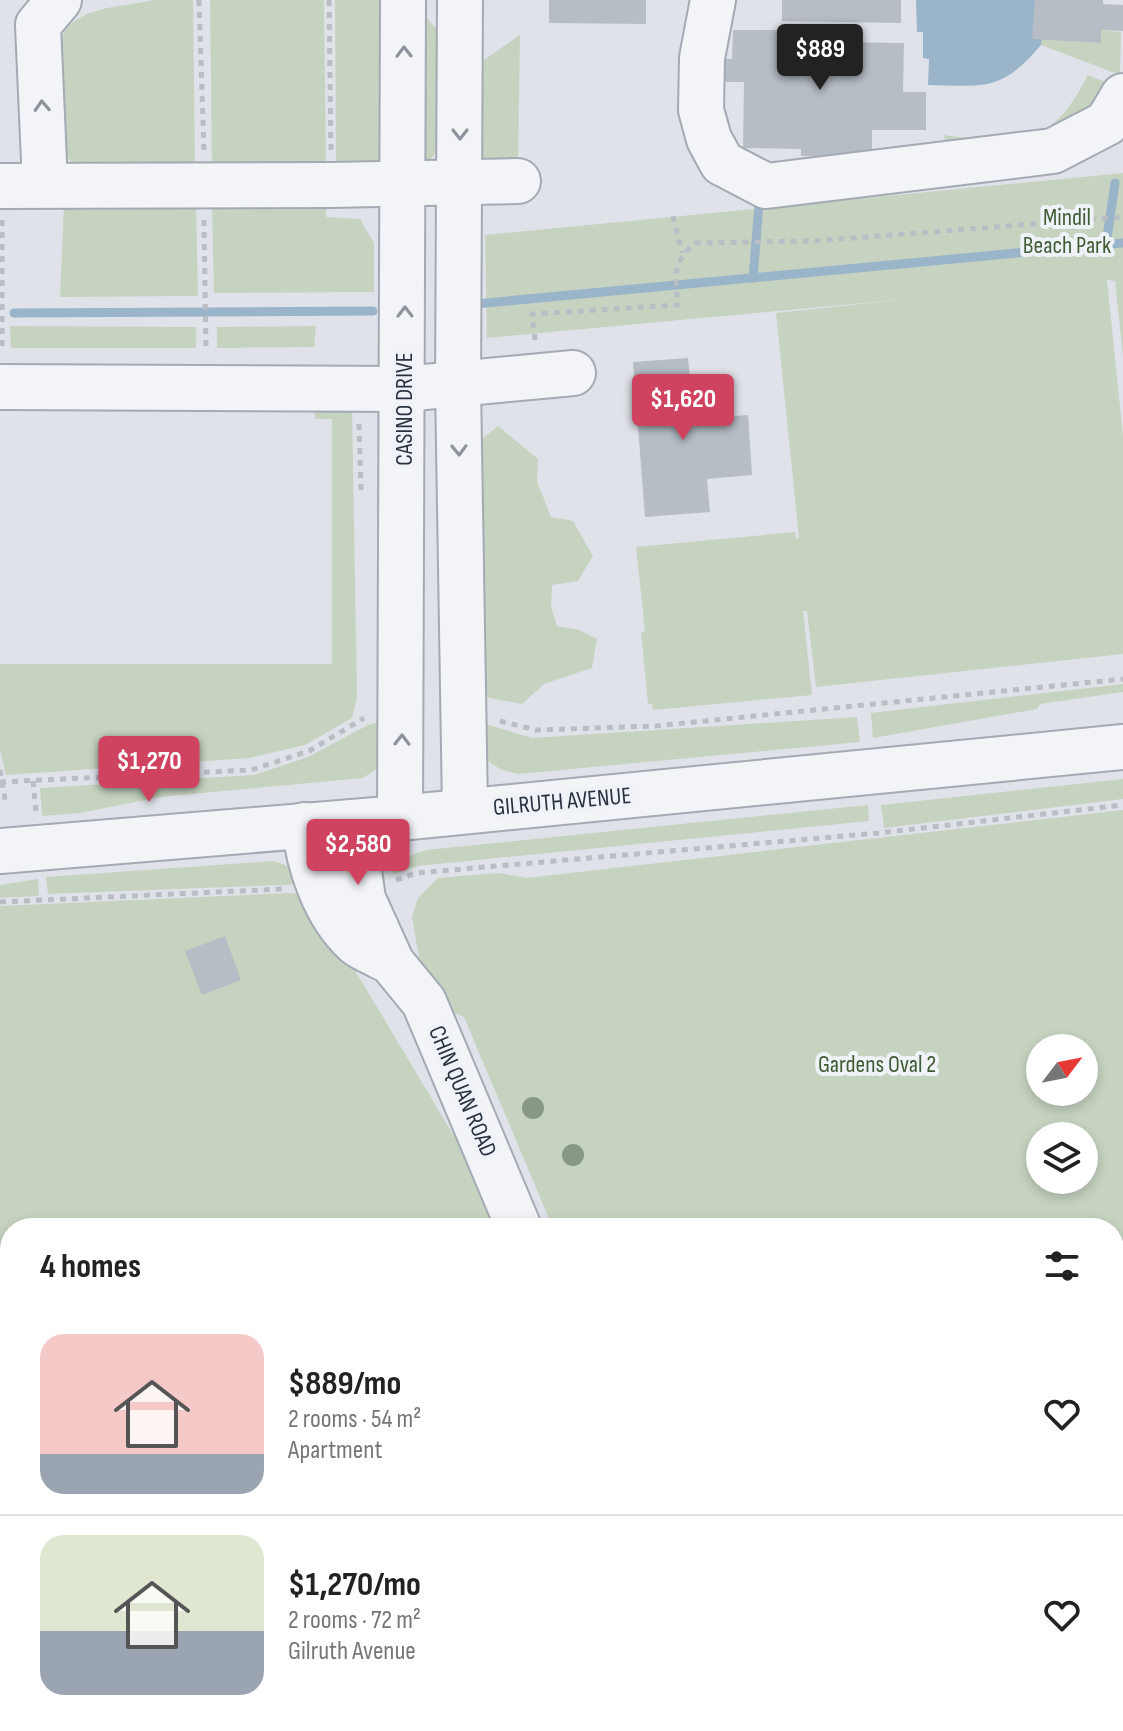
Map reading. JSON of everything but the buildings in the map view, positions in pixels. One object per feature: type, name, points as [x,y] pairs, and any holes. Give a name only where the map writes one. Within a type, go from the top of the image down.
[{"type":"street","points":[[45,184],[38,25],[59,0]]},
{"type":"street","name":"CASINO DRIVE","points":[[400,818],[405,182],[403,0]]},
{"type":"street","points":[[460,0],[458,385],[465,810]]},
{"type":"street","points":[[713,0],[702,58],[701,110],[709,139],[722,163],[766,186],[1053,151],[1107,123],[1123,96]]},
{"type":"street","points":[[0,186],[518,181]]},
{"type":"street","points":[[0,387],[404,389],[556,375]]},
{"type":"street","points":[[1050,755],[1123,724]]},
{"type":"street","name":"GILRUTH AVENUE","points":[[0,851],[400,818],[1123,747]]},
{"type":"street","name":"CHIN QUAN ROAD","points":[[352,822],[340,886],[356,942],[392,963],[424,1002],[515,1218]]},
{"type":"street","name":"CHIN QUAN ROAD","points":[[304,825],[309,866],[340,886]]},
{"type":"path","points":[[199,0],[204,152]]},
{"type":"path","points":[[329,0],[331,185]]},
{"type":"path","points":[[204,207],[206,352]]},
{"type":"path","points":[[673,216],[682,253]]},
{"type":"path","points":[[556,375],[532,314],[678,305],[674,268],[682,253],[696,243],[814,241],[1123,217]]},
{"type":"path","points":[[462,710],[536,730],[655,726],[1123,679]]},
{"type":"path","points":[[2,782],[251,770],[309,751],[369,716],[402,711]]},
{"type":"path","points":[[0,770],[6,805]]},
{"type":"path","points":[[0,902],[340,886],[391,881],[416,873],[879,833],[1123,805]]},
{"type":"green space","points":[[154,0],[193,0],[195,168],[80,170],[60,150],[61,39],[67,28],[88,14]]},
{"type":"green space","points":[[210,0],[324,0],[326,170],[212,168]]},
{"type":"green space","points":[[335,0],[387,0],[388,161],[336,171]]},
{"type":"green space","points":[[426,17],[438,31],[446,136],[427,165],[422,161],[421,19]]},
{"type":"green space","points":[[1101,30],[1121,32],[1120,75],[1041,45],[1042,39],[1100,43]]},
{"type":"green space","points":[[520,35],[518,170],[487,166],[476,148],[475,66]]},
{"type":"green space","points":[[1088,75],[1117,87],[1094,124],[947,156],[944,135],[1013,138],[1050,126],[1067,110]]},
{"type":"green space","name":"Mindil Beach Park","points":[[1123,173],[1123,356],[1115,281],[1107,280],[1123,436],[1123,654],[816,687],[807,611],[803,611],[812,695],[653,710],[652,704],[648,704],[641,632],[645,631],[636,547],[795,532],[796,539],[799,538],[776,313],[906,299],[487,338],[485,235]]},
{"type":"green space","points":[[64,205],[196,206],[198,296],[60,297]]},
{"type":"green space","points":[[212,206],[326,206],[326,217],[360,219],[374,243],[374,292],[214,293]]},
{"type":"green space","points":[[10,326],[196,327],[196,348],[11,348]]},
{"type":"green space","points":[[316,326],[314,347],[217,348],[217,327]]},
{"type":"green space","points":[[315,406],[352,407],[357,698],[352,718],[305,745],[250,758],[6,775],[0,750],[0,664],[332,664],[332,419],[315,419]]},
{"type":"green space","points":[[498,426],[538,459],[537,481],[551,517],[573,521],[593,556],[578,581],[552,585],[551,607],[557,626],[579,630],[597,639],[592,668],[544,684],[522,704],[480,696],[478,461],[482,439]]},
{"type":"green space","points":[[1123,684],[1123,692],[1040,704],[1037,709],[873,738],[871,713]]},
{"type":"green space","points":[[857,717],[860,742],[518,774],[490,763],[480,742],[476,721],[532,738]]},
{"type":"green space","points":[[392,719],[384,764],[363,778],[160,797],[80,813],[42,816],[40,788],[254,775],[308,757],[368,725]]},
{"type":"green space","points":[[1123,779],[1123,799],[884,828],[881,805]]},
{"type":"green space","points":[[868,805],[869,821],[418,866],[392,874],[405,858],[426,850]]},
{"type":"green space","name":"Gardens Oval 2","points":[[1123,810],[1123,1218],[549,1218],[464,1017],[448,1010],[421,969],[412,917],[418,898],[438,878],[499,873],[526,878]]},
{"type":"green space","points":[[274,861],[293,868],[304,884],[48,894],[46,877]]},
{"type":"green space","points":[[38,879],[39,896],[0,898],[0,885]]},
{"type":"green space","points":[[288,893],[310,895],[503,1218],[0,1218],[0,906]]},
{"type":"water","points":[[916,0],[1035,0],[1033,38],[1042,39],[1041,45],[1003,79],[979,85],[928,85],[929,59],[923,58],[923,32],[917,32]]},
{"type":"waterway","points":[[1106,245],[1115,183]]},
{"type":"waterway","points":[[753,278],[759,204]]},
{"type":"waterway","points":[[475,304],[1123,243]]},
{"type":"waterway","points":[[14,313],[373,311]]}]
